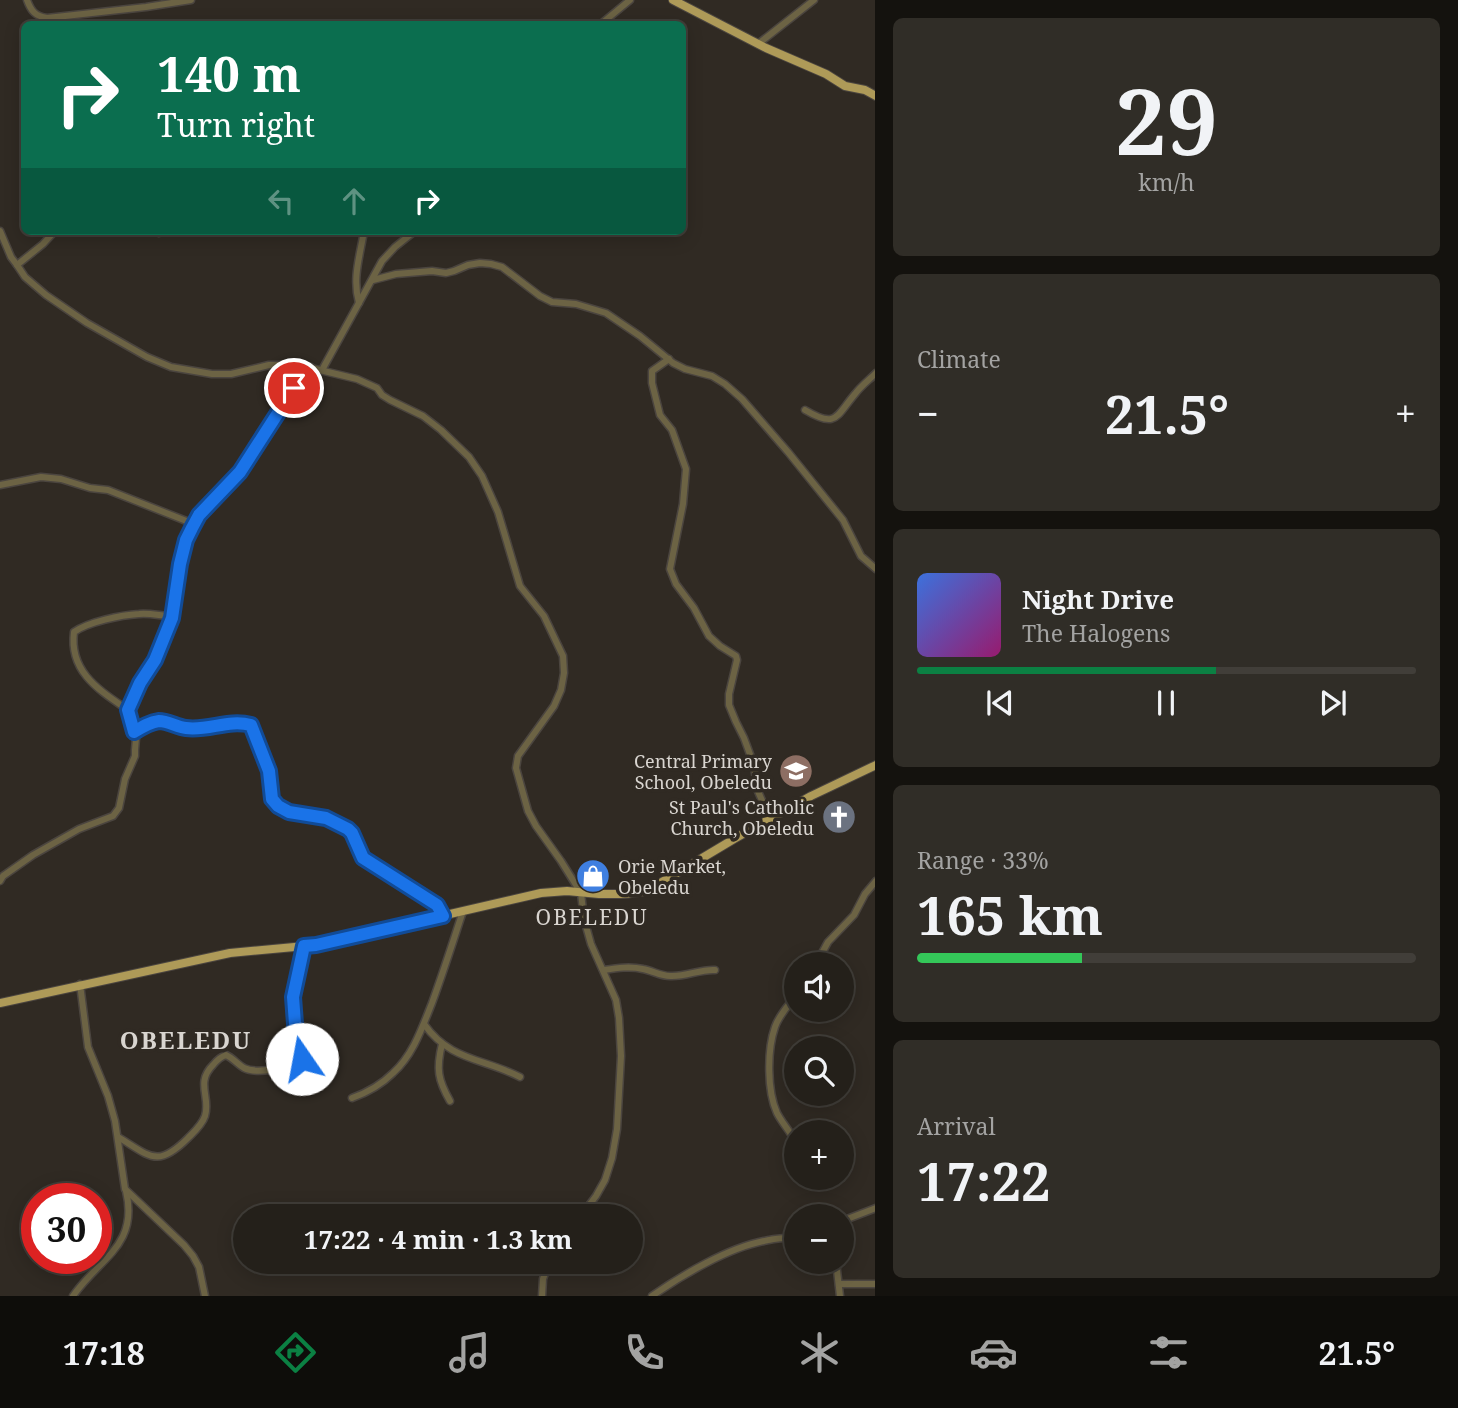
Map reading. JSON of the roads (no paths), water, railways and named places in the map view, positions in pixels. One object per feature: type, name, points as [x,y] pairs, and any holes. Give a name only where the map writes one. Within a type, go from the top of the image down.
[{"type":"main road","points":[[673,0],[758,44],[826,74],[845,86],[865,90],[875,96]]},
{"type":"main road","points":[[0,1003],[230,953],[316,945],[541,893],[567,891],[624,894],[647,891],[811,796],[875,765]]},
{"type":"street","points":[[27,0],[32,11],[39,17],[47,18],[116,6],[191,0]]},
{"type":"street","points":[[605,21],[630,0]]},
{"type":"street","points":[[758,44],[814,0]]},
{"type":"street","points":[[0,231],[11,257],[25,277],[64,308],[147,357],[171,368],[212,374],[269,365],[299,365],[371,385],[390,400],[423,416],[454,442],[482,477],[498,512],[520,586],[544,616],[563,656],[561,690],[554,706],[518,756],[516,768],[531,819],[581,893],[591,944],[616,1000],[619,1017],[621,1056],[617,1129],[605,1180],[590,1204]]},
{"type":"street","points":[[17,265],[51,235]]},
{"type":"street","points":[[359,303],[355,278],[363,235]]},
{"type":"street","points":[[322,370],[382,261],[410,235]]},
{"type":"street","points":[[373,280],[396,274],[446,272],[468,265],[491,264],[502,267],[552,302],[576,304],[606,313],[640,335],[669,359],[685,369],[712,376],[742,399],[789,452],[843,520],[861,556],[875,569]]},
{"type":"street","points":[[669,359],[652,371],[652,383],[660,415],[671,430],[686,469],[683,504],[670,569],[676,584],[694,608],[709,636],[736,656],[729,705],[754,765],[757,789],[770,819]]},
{"type":"street","points":[[128,710],[140,683],[155,660],[172,618],[180,564],[186,540],[194,524],[199,515],[240,472],[287,398],[311,367]]},
{"type":"street","points":[[805,410],[821,419],[835,418],[875,373]]},
{"type":"street","points":[[0,485],[41,477],[61,479],[90,488],[108,490],[194,524]]},
{"type":"street","points":[[0,881],[12,869],[42,849],[79,829],[113,816],[119,808],[125,779],[135,756],[136,738],[128,710],[81,670],[75,656],[74,632],[128,615],[167,616]]},
{"type":"street","points":[[134,732],[151,723],[162,721],[185,728],[210,728],[227,723],[251,725],[269,771],[274,803],[289,812],[326,818],[348,829],[363,858],[437,905],[443,916]]},
{"type":"street","points":[[823,952],[828,942],[854,915],[875,881]]},
{"type":"street","points":[[352,1098],[363,1094],[392,1074],[417,1040],[463,911]]},
{"type":"street","points":[[118,1137],[143,1152],[158,1157],[165,1156],[174,1151],[201,1124],[206,1108],[203,1080],[208,1069],[223,1056],[231,1057],[253,1071],[277,1069],[301,1062],[293,997],[304,946]]},
{"type":"street","points":[[604,970],[641,968],[673,977],[715,970]]},
{"type":"street","points":[[73,1296],[90,1275],[110,1257],[125,1234],[128,1222],[128,1199],[115,1121],[88,1047],[80,984]]},
{"type":"street","points":[[784,1013],[776,1025],[769,1063],[772,1095],[777,1113],[784,1124]]},
{"type":"street","points":[[424,1024],[433,1037],[457,1054],[493,1064],[520,1076]]},
{"type":"street","points":[[442,1044],[438,1062],[439,1076],[450,1101]]},
{"type":"street","points":[[125,1189],[193,1256],[199,1267],[205,1296]]},
{"type":"street","points":[[854,1217],[875,1208]]},
{"type":"street","points":[[652,1296],[680,1277],[748,1245],[784,1238]]},
{"type":"street","points":[[542,1296],[545,1274]]},
{"type":"street","points":[[838,1274],[840,1296]]},
{"type":"street","points":[[839,1284],[875,1284]]},
{"type":"place","name":"Central Primary School, Obeledu","points":[[796,771]]},
{"type":"place","name":"St Paul's Catholic Church, Obeledu","points":[[839,817]]},
{"type":"place","name":"Orie Market, Obeledu","points":[[593,876]]},
{"type":"district","name":"OBELEDU","points":[[592,917]]},
{"type":"district","name":"OBELEDU","points":[[186,1039]]}]
